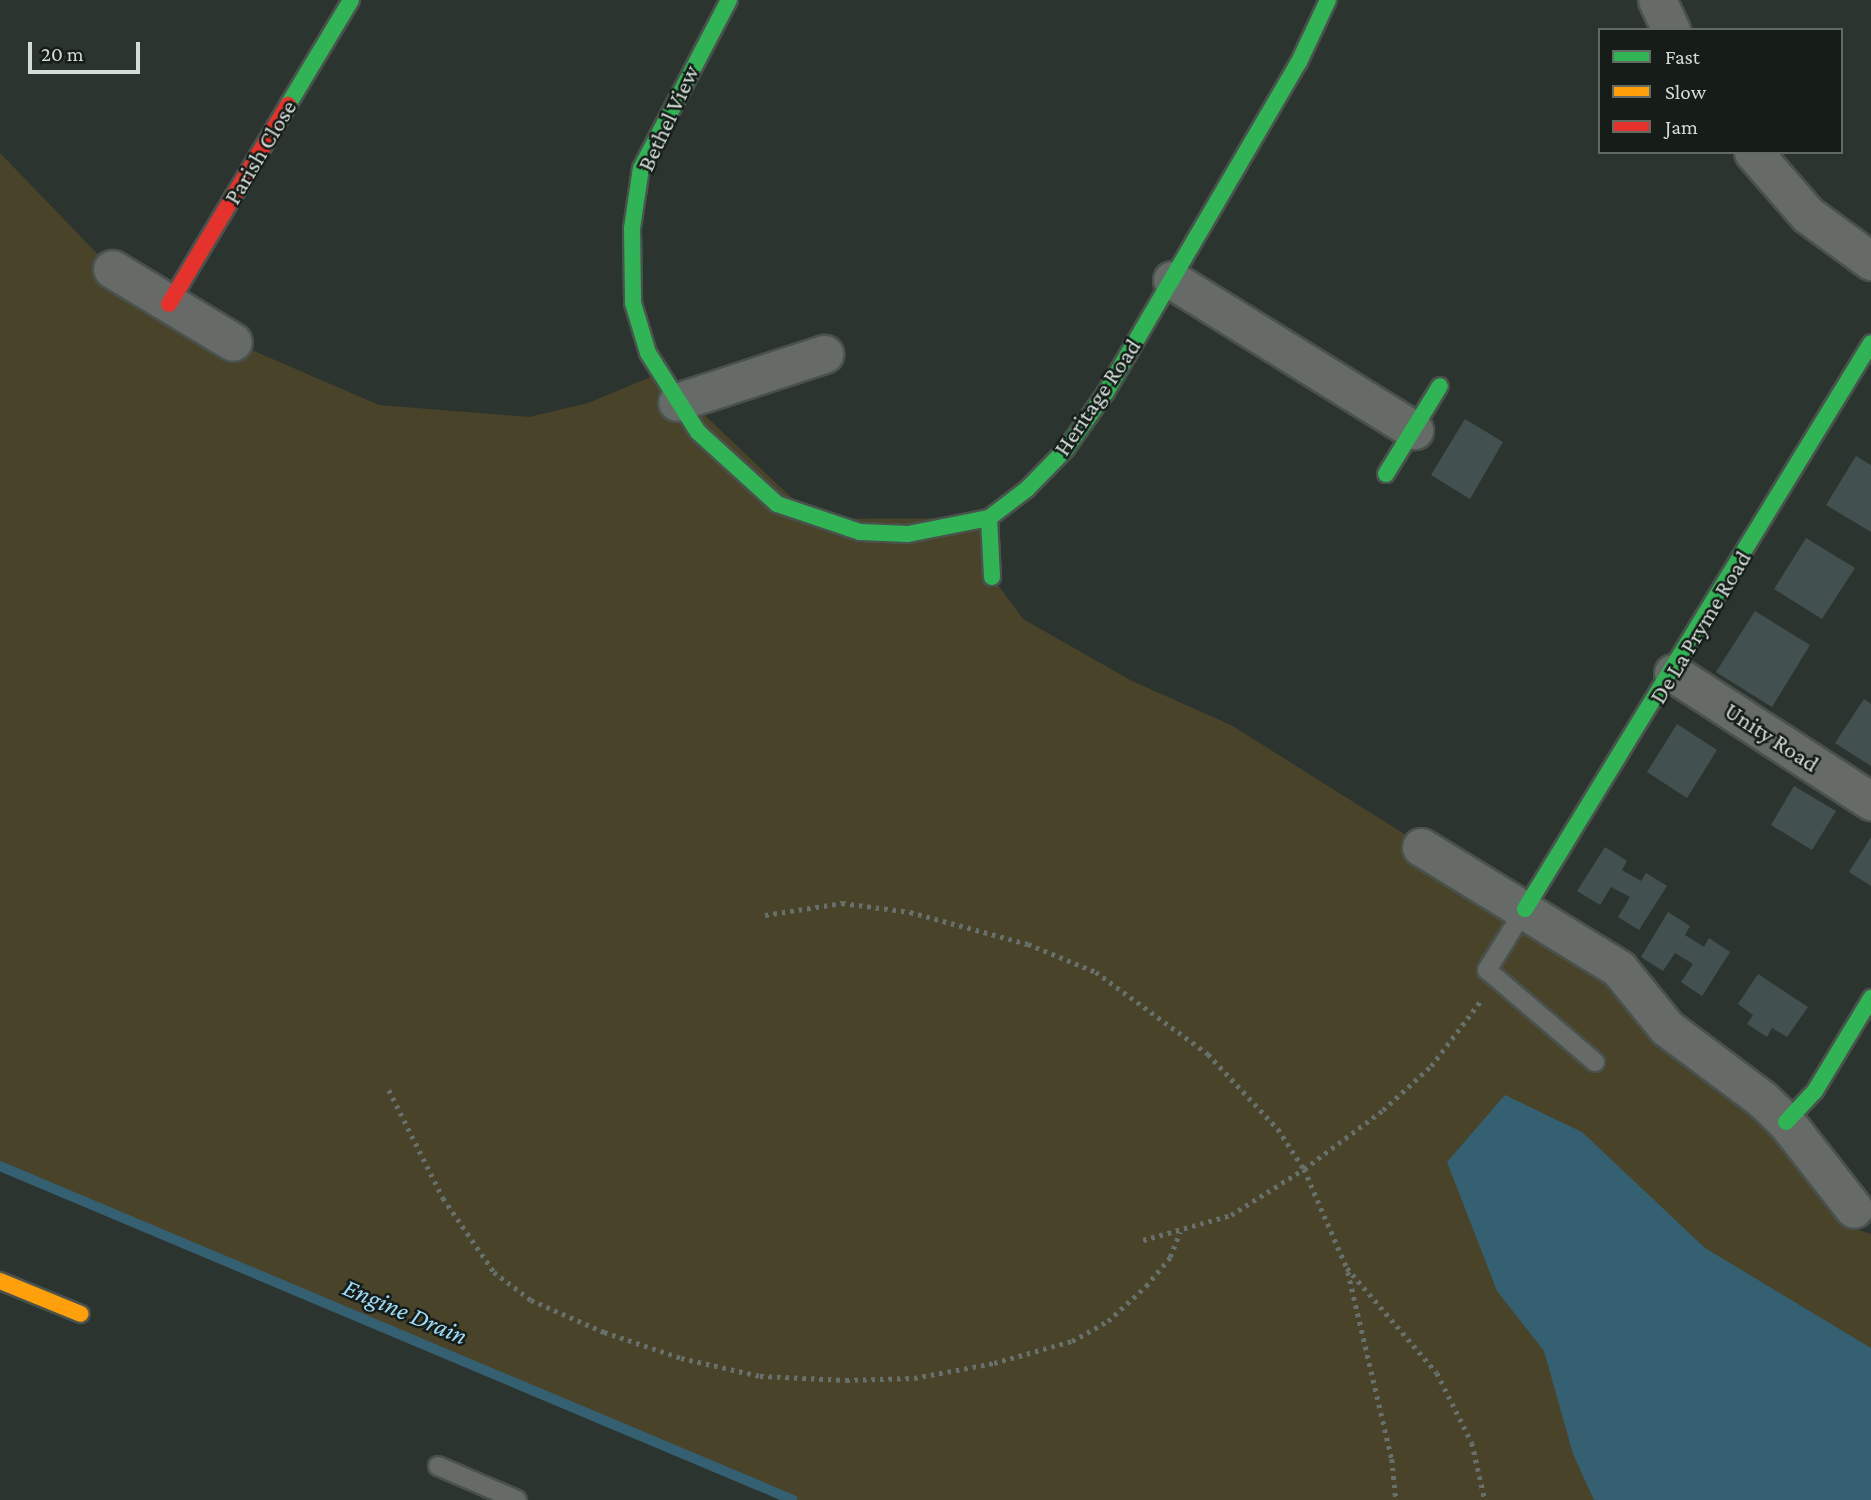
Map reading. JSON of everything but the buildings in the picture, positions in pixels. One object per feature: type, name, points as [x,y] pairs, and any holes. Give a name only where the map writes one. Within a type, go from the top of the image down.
[{"type":"street","name":"Parish Close","points":[[169,304],[351,0]]},
{"type":"street","name":"Bethel View","points":[[729,0],[641,168],[635,200],[633,303],[648,353],[698,432],[747,481],[777,504],[814,519],[860,532],[908,534],[989,518]]},
{"type":"street","name":"Heritage Road","points":[[989,518],[1066,449],[1172,280],[1299,62],[1328,0]]},
{"type":"street","points":[[1657,0],[1670,28]]},
{"type":"street","points":[[1755,154],[1808,215],[1871,261]]},
{"type":"street","points":[[112,269],[233,342]]},
{"type":"street","points":[[1172,280],[1414,430]]},
{"type":"street","name":"De La Pryme Road","points":[[1525,909],[1672,673],[1871,343]]},
{"type":"street","points":[[677,402],[824,354]]},
{"type":"street","points":[[1386,474],[1440,386]]},
{"type":"street","points":[[989,518],[992,577]]},
{"type":"street","name":"Unity Road","points":[[1672,673],[1871,801]]},
{"type":"street","points":[[1421,847],[1619,969],[1667,1028],[1786,1122],[1854,1209]]},
{"type":"street","points":[[1786,1122],[1815,1091],[1871,998]]},
{"type":"street","points":[[0,1281],[81,1314]]},
{"type":"lane","points":[[1525,909],[1487,970],[1595,1062]]},
{"type":"lane","points":[[438,1466],[517,1500]]},
{"type":"path","points":[[765,915],[842,903],[910,912],[1028,944],[1096,972],[1208,1054],[1253,1098],[1304,1169],[1347,1268],[1392,1460],[1396,1500]]},
{"type":"path","points":[[1143,1240],[1180,1232],[1231,1215],[1304,1169],[1383,1110],[1431,1066],[1496,978]]},
{"type":"path","points":[[388,1090],[443,1198],[494,1272],[531,1300],[604,1332],[681,1358],[760,1376],[846,1380],[914,1378],[994,1363],[1072,1341],[1108,1321],[1146,1286],[1170,1257],[1180,1232]]},
{"type":"path","points":[[1347,1268],[1437,1373],[1450,1394],[1472,1443],[1485,1500]]},
{"type":"shaded area","points":[[0,153],[112,269],[233,342],[379,405],[529,417],[588,403],[660,373],[814,519],[989,518],[992,577],[1023,619],[1132,681],[1231,725],[1619,969],[1854,1209],[1840,1224],[1871,1234],[1871,1500],[793,1500],[0,1166]]},
{"type":"water","points":[[1505,1095],[1582,1132],[1705,1248],[1871,1348],[1871,1500],[1594,1500],[1573,1454],[1544,1351],[1497,1291],[1447,1162]]},
{"type":"waterway","name":"Engine Drain","points":[[0,1166],[793,1500]]},
{"type":"traffic: fast","points":[[288,105],[351,0]]},
{"type":"traffic: fast","points":[[729,0],[641,168],[632,228],[633,303],[648,353],[698,432],[777,504],[860,532],[908,534],[989,518]]},
{"type":"traffic: fast","points":[[992,577],[989,518],[1027,489],[1066,449],[1106,392],[1299,62],[1328,0]]},
{"type":"traffic: fast","points":[[1525,909],[1871,343]]},
{"type":"traffic: fast","points":[[1386,474],[1440,386]]},
{"type":"traffic: fast","points":[[1786,1122],[1815,1091],[1871,998]]},
{"type":"traffic: slow","points":[[0,1281],[81,1314]]},
{"type":"traffic: jam","points":[[169,304],[288,105]]}]
